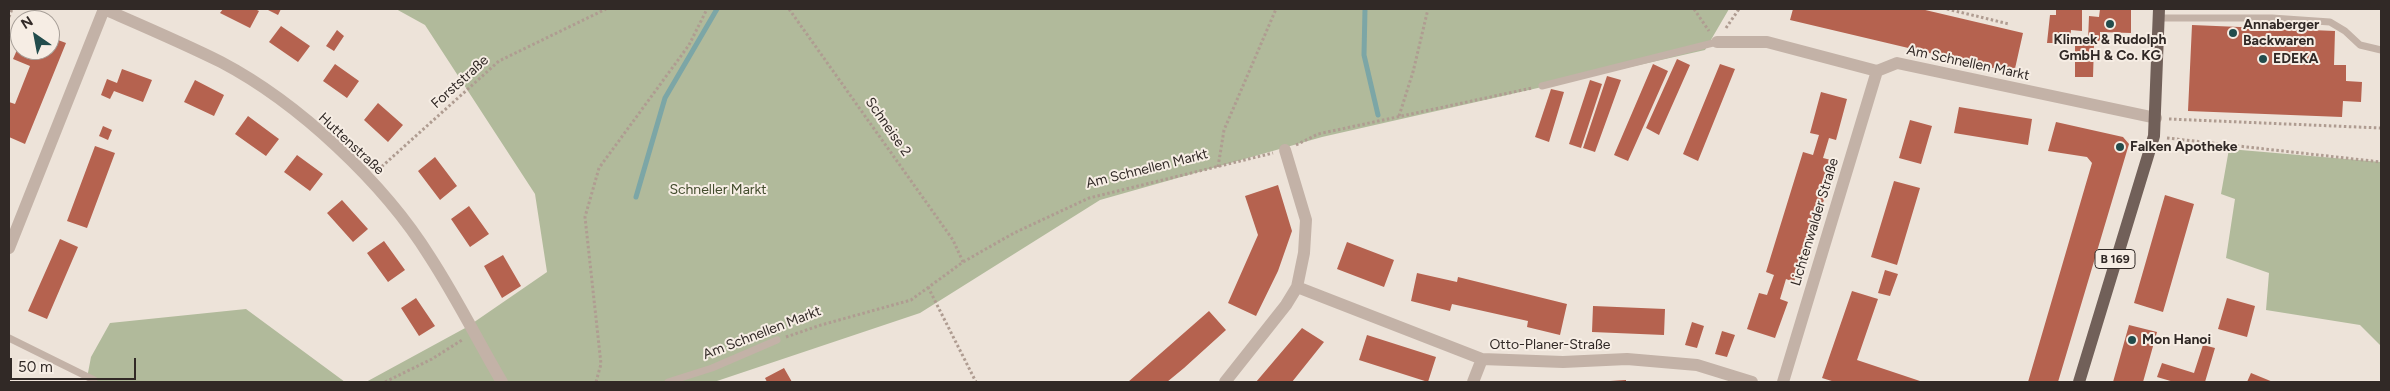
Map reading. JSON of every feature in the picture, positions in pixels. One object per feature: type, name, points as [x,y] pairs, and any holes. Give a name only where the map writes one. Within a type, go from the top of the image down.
[{"type":"main road","points":[[2156,118],[2159,14]]},
{"type":"main road","name":"B 169","points":[[2078,382],[2154,136],[2156,118]]},
{"type":"street","name":"Huttenstraße","points":[[104,9],[222,63],[280,100],[325,137],[369,178],[430,256],[502,382]]},
{"type":"street","points":[[9,248],[104,9]]},
{"type":"street","name":"Am Schnellen Markt","points":[[1717,42],[1767,42],[1877,70],[1897,63],[2156,118]]},
{"type":"street","name":"Lichtenwalder Straße","points":[[1783,382],[1877,70]]},
{"type":"street","points":[[1225,382],[1286,305],[1297,288],[1304,253],[1306,220],[1285,150]]},
{"type":"street","name":"Otto-Planer-Straße","points":[[1297,288],[1482,359],[1563,362],[1627,359],[1697,365],[1752,382]]},
{"type":"street","points":[[1473,382],[1482,359]]},
{"type":"lane","points":[[2159,14],[2330,22],[2345,31],[2360,45],[2381,50]]},
{"type":"lane","points":[[1542,86],[1717,42]]},
{"type":"lane","points":[[9,338],[94,380]]},
{"type":"lane","name":"Am Schnellen Markt","points":[[668,382],[712,368],[777,340]]},
{"type":"path","points":[[9,17],[12,9]]},
{"type":"path","name":"Forststraße","points":[[369,178],[499,61],[606,9]]},
{"type":"path","points":[[596,382],[601,364],[585,217],[599,168],[690,45],[707,9]]},
{"type":"path","name":"Schneise 2","points":[[789,9],[953,240],[963,262]]},
{"type":"path","points":[[1218,167],[1224,130],[1276,9]]},
{"type":"path","points":[[1399,116],[1413,72],[1428,9]]},
{"type":"path","points":[[1694,9],[1717,42],[1739,9]]},
{"type":"path","points":[[1947,9],[2009,24]]},
{"type":"path","name":"Am Schnellen Markt","points":[[777,340],[821,325],[911,300],[963,262],[1014,233],[1089,198],[1285,150],[1318,134],[1542,86]]},
{"type":"path","points":[[2156,118],[2381,128]]},
{"type":"path","points":[[2154,136],[2381,162]]},
{"type":"path","points":[[928,287],[976,382]]},
{"type":"path","points":[[385,382],[432,359],[473,333]]},
{"type":"green space","name":"Schneller Markt","points":[[396,9],[1729,9],[1705,50],[1322,137],[1100,200],[920,313],[714,382],[366,382],[467,327],[547,272],[535,194],[425,25]]},
{"type":"green space","points":[[2229,149],[2381,162],[2381,346],[2360,325],[2266,310],[2269,273],[2226,258],[2235,199],[2221,194]]},
{"type":"green space","points":[[246,309],[345,382],[93,382],[87,378],[91,357],[110,323]]},
{"type":"building","points":[[223,9],[255,9],[259,11],[250,28],[220,13]]},
{"type":"building","points":[[266,9],[281,9],[278,15]]},
{"type":"building","points":[[1793,9],[1921,9],[2023,33],[2014,73],[1790,20]]},
{"type":"building","points":[[2056,9],[2082,9],[2082,31],[2071,30],[2070,43],[2047,43],[2050,15],[2056,15]]},
{"type":"building","name":"Klimek & Rudolph GmbH & Co. KG","points":[[2100,9],[2131,9],[2131,33],[2100,32],[2100,41],[2088,41],[2089,16],[2099,17]]},
{"type":"building","points":[[2192,25],[2335,31],[2334,65],[2346,65],[2346,81],[2362,82],[2361,102],[2343,101],[2342,117],[2188,111]]},
{"type":"building","points":[[281,26],[310,46],[298,62],[269,42]]},
{"type":"building","points":[[337,30],[344,36],[334,51],[326,46]]},
{"type":"building","points":[[60,41],[66,43],[60,58]]},
{"type":"building","points":[[2075,44],[2094,45],[2093,77],[2075,77]]},
{"type":"building","points":[[1677,59],[1690,65],[1659,135],[1646,128]]},
{"type":"building","points":[[15,60],[59,60],[25,144],[9,137],[9,102],[15,104],[30,66]]},
{"type":"building","points":[[335,64],[359,81],[347,98],[323,81]]},
{"type":"building","points":[[1653,64],[1668,71],[1628,161],[1614,155]]},
{"type":"building","points":[[1720,64],[1735,69],[1698,161],[1683,154]]},
{"type":"building","points":[[122,69],[152,80],[143,102],[114,91],[110,99],[101,95],[107,79],[117,83]]},
{"type":"building","points":[[1607,76],[1621,80],[1595,152],[1583,148]]},
{"type":"building","points":[[195,80],[224,95],[214,116],[184,102]]},
{"type":"building","points":[[1590,80],[1602,84],[1581,148],[1569,144]]},
{"type":"building","points":[[1551,89],[1564,92],[1549,142],[1535,137]]},
{"type":"building","points":[[1821,92],[1847,99],[1836,140],[1829,138],[1823,158],[1835,161],[1823,203],[1794,282],[1786,279],[1780,299],[1788,302],[1775,338],[1747,329],[1759,293],[1767,295],[1774,275],[1766,272],[1803,152],[1813,155],[1819,135],[1810,133]]},
{"type":"building","points":[[378,103],[403,125],[388,142],[364,120]]},
{"type":"building","points":[[1959,107],[2032,119],[2028,145],[1954,133]]},
{"type":"building","points":[[248,116],[279,139],[266,156],[235,134]]},
{"type":"building","points":[[1910,120],[1932,126],[1921,164],[1899,158]]},
{"type":"building","points":[[2056,122],[2123,137],[2129,144],[2058,382],[2028,382],[2092,163],[2087,157],[2048,151]]},
{"type":"building","points":[[103,126],[112,130],[108,140],[99,136]]},
{"type":"building","points":[[95,146],[115,153],[87,228],[67,221]]},
{"type":"building","points":[[297,155],[323,174],[310,191],[284,172]]},
{"type":"building","points":[[435,157],[457,186],[440,200],[418,171]]},
{"type":"building","points":[[1894,181],[1920,188],[1897,265],[1871,257]]},
{"type":"building","points":[[1278,185],[1292,231],[1278,271],[1256,316],[1228,303],[1258,235],[1245,196]]},
{"type":"building","points":[[2165,195],[2194,204],[2163,312],[2134,303]]},
{"type":"building","points":[[342,200],[368,229],[353,242],[327,213]]},
{"type":"building","points":[[469,206],[489,234],[470,247],[451,219]]},
{"type":"building","points":[[60,239],[78,247],[47,319],[28,311]]},
{"type":"building","points":[[384,241],[405,270],[388,282],[367,253]]},
{"type":"building","points":[[1347,242],[1394,260],[1384,287],[1337,269]]},
{"type":"building","points":[[503,255],[521,286],[502,298],[484,266]]},
{"type":"building","points":[[1885,270],[1898,274],[1890,296],[1878,293]]},
{"type":"building","points":[[1417,273],[1457,282],[1458,277],[1567,304],[1560,335],[1527,327],[1528,321],[1452,304],[1450,311],[1411,301]]},
{"type":"building","points":[[1852,291],[1878,299],[1857,360],[1923,382],[1835,382],[1822,378]]},
{"type":"building","points":[[416,298],[435,326],[419,336],[401,308]]},
{"type":"building","points":[[2227,298],[2255,306],[2247,337],[2218,329]]},
{"type":"building","points":[[1593,306],[1665,309],[1664,335],[1592,332]]},
{"type":"building","points":[[1209,311],[1226,330],[1184,368],[1167,382],[1128,382]]},
{"type":"building","points":[[1692,322],[1704,326],[1697,348],[1685,345]]},
{"type":"building","points":[[2129,325],[2157,332],[2143,382],[2113,382]]},
{"type":"building","points":[[1302,328],[1324,342],[1292,382],[1256,382]]},
{"type":"building","points":[[1722,331],[1735,335],[1727,357],[1715,354]]},
{"type":"building","points":[[1367,335],[1436,357],[1428,382],[1359,360]]},
{"type":"building","points":[[2203,345],[2215,348],[2205,382],[2174,382],[2157,377],[2162,363],[2194,373]]},
{"type":"building","points":[[784,368],[792,382],[767,382],[765,378]]},
{"type":"building","points":[[2251,373],[2273,382],[2247,382]]},
{"type":"building","points":[[1626,380],[1626,382],[1610,382],[1610,381]]},
{"type":"waterway","points":[[636,197],[665,98],[717,9]]},
{"type":"waterway","points":[[1365,9],[1364,55],[1378,115]]},
{"type":"place","name":"Klimek & Rudolph GmbH & Co. KG","points":[[2110,24]]},
{"type":"place","name":"Annaberger Backwaren","points":[[2233,33]]},
{"type":"place","name":"EDEKA","points":[[2263,59]]},
{"type":"place","name":"Falken Apotheke","points":[[2120,147]]},
{"type":"place","name":"Mon Hanoi","points":[[2132,340]]}]
